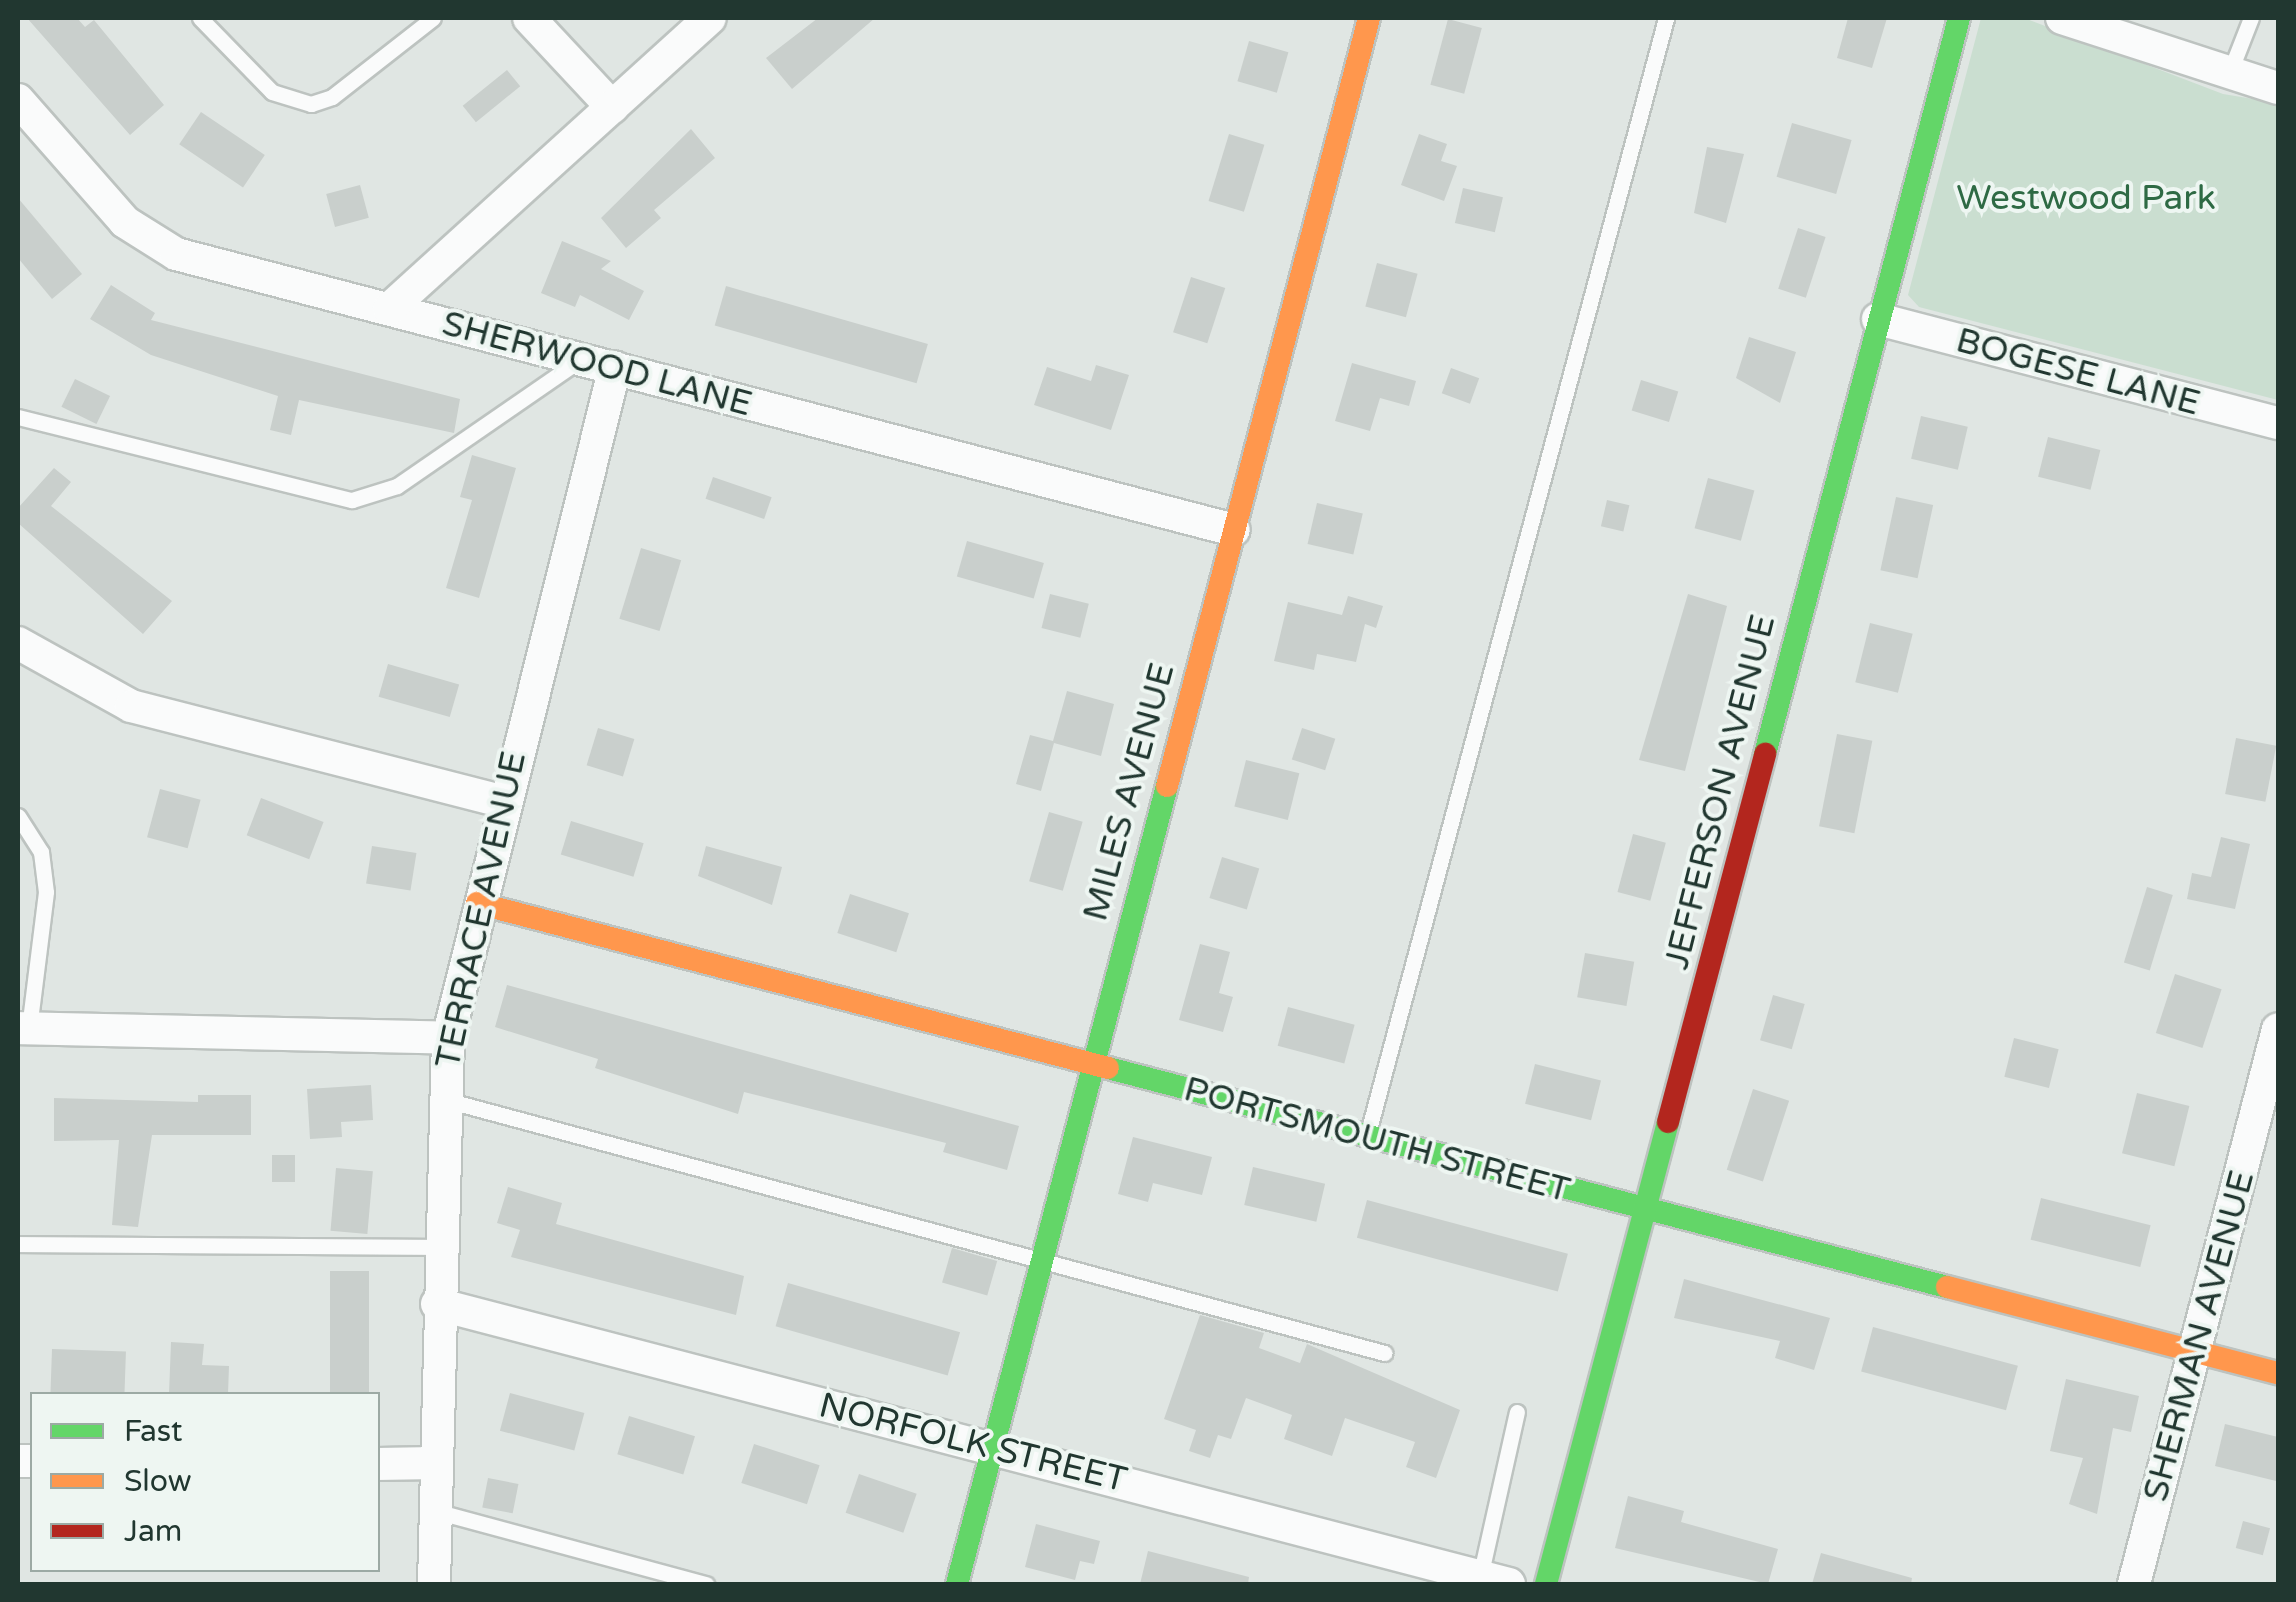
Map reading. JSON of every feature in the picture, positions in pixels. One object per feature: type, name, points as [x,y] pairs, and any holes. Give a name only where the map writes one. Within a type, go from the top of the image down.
[{"type":"street","points":[[530,18],[612,106]]},
{"type":"street","points":[[389,310],[710,18]]},
{"type":"street","name":"MILES AVENUE","points":[[956,1584],[1369,18]]},
{"type":"street","name":"JEFFERSON AVENUE","points":[[1546,1584],[1959,18]]},
{"type":"street","points":[[2062,18],[2228,76],[2278,88]]},
{"type":"street","name":"SHERWOOD LANE","points":[[18,100],[148,241],[389,310],[1234,530]]},
{"type":"street","name":"BOGESE LANE","points":[[1878,320],[2278,423]]},
{"type":"street","name":"TERRACE AVENUE","points":[[434,1584],[436,1304],[442,1099],[448,1038],[500,801],[615,368]]},
{"type":"street","points":[[18,643],[131,706],[500,801]]},
{"type":"street","name":"PORTSMOUTH STREET","points":[[477,904],[1647,1212],[2278,1373]]},
{"type":"street","points":[[23,1028],[448,1038]]},
{"type":"street","name":"SHERMAN AVENUE","points":[[2134,1584],[2278,1030]]},
{"type":"street","name":"NORFOLK STREET","points":[[436,1304],[1494,1581]]},
{"type":"street","points":[[380,1464],[436,1464]]},
{"type":"lane","points":[[200,18],[272,92],[311,104],[332,98],[433,18]]},
{"type":"lane","points":[[1368,1136],[1666,18]]},
{"type":"lane","points":[[2228,76],[2251,18]]},
{"type":"lane","points":[[18,416],[352,500],[398,486],[582,358]]},
{"type":"lane","points":[[18,816],[41,852],[46,892],[23,1028]]},
{"type":"lane","points":[[442,1099],[1042,1256],[1384,1352]]},
{"type":"lane","points":[[18,1244],[438,1248]]},
{"type":"lane","points":[[1494,1581],[1517,1412]]},
{"type":"lane","points":[[435,1511],[706,1584]]},
{"type":"green space","name":"Westwood Park","points":[[1981,18],[2024,18],[2223,94],[2278,103],[2278,400],[1919,307],[1908,295]]},
{"type":"building","points":[[27,18],[77,18],[85,27],[94,20],[164,105],[130,135]]},
{"type":"building","points":[[818,18],[875,18],[792,89],[766,58]]},
{"type":"building","points":[[1848,18],[1887,18],[1872,68],[1837,58]]},
{"type":"building","points":[[1448,19],[1482,28],[1464,94],[1430,85]]},
{"type":"building","points":[[1249,41],[1288,52],[1277,93],[1237,81]]},
{"type":"building","points":[[507,70],[520,86],[476,122],[463,106]]},
{"type":"building","points":[[201,112],[265,155],[243,187],[179,144]]},
{"type":"building","points":[[1792,123],[1852,140],[1836,194],[1777,177]]},
{"type":"building","points":[[691,129],[715,158],[654,210],[661,218],[626,248],[601,218]]},
{"type":"building","points":[[1229,134],[1264,145],[1244,212],[1209,201]]},
{"type":"building","points":[[1419,134],[1447,144],[1441,161],[1457,166],[1444,201],[1401,185]]},
{"type":"building","points":[[1707,147],[1744,154],[1726,223],[1694,213]]},
{"type":"building","points":[[360,185],[369,218],[335,227],[326,194]]},
{"type":"building","points":[[1463,188],[1503,197],[1495,232],[1455,223]]},
{"type":"building","points":[[18,198],[82,274],[52,299],[18,258]]},
{"type":"building","points":[[1798,228],[1826,237],[1806,298],[1778,289]]},
{"type":"building","points":[[562,241],[611,261],[601,269],[644,291],[629,320],[580,295],[575,307],[541,293]]},
{"type":"building","points":[[1377,263],[1418,274],[1406,317],[1365,306]]},
{"type":"building","points":[[1191,277],[1225,288],[1207,343],[1173,332]]},
{"type":"building","points":[[111,285],[155,313],[151,320],[460,399],[454,433],[299,400],[291,435],[270,430],[278,396],[151,355],[90,319]]},
{"type":"building","points":[[726,286],[928,344],[917,383],[715,325]]},
{"type":"building","points":[[1749,337],[1796,352],[1780,403],[1736,378]]},
{"type":"building","points":[[1352,363],[1416,381],[1409,406],[1380,398],[1370,431],[1335,421]]},
{"type":"building","points":[[1096,365],[1129,375],[1111,430],[1034,405],[1047,367],[1091,381]]},
{"type":"building","points":[[1451,368],[1479,378],[1470,404],[1442,393]]},
{"type":"building","points":[[75,379],[110,396],[96,424],[61,407]]},
{"type":"building","points":[[1641,380],[1678,391],[1669,422],[1632,411]]},
{"type":"building","points":[[1921,416],[1968,427],[1958,470],[1911,459]]},
{"type":"building","points":[[2048,437],[2100,450],[2090,490],[2038,477]]},
{"type":"building","points":[[472,455],[516,468],[479,598],[446,588],[472,500],[460,497]]},
{"type":"building","points":[[54,468],[71,482],[51,506],[172,601],[143,634],[18,523],[18,508]]},
{"type":"building","points":[[713,477],[772,497],[764,519],[706,499]]},
{"type":"building","points":[[1708,478],[1754,490],[1741,541],[1695,528]]},
{"type":"building","points":[[1896,497],[1933,505],[1918,578],[1880,570]]},
{"type":"building","points":[[1607,500],[1629,505],[1623,531],[1601,526]]},
{"type":"building","points":[[1317,503],[1363,514],[1353,554],[1308,544]]},
{"type":"building","points":[[967,541],[1044,563],[1034,599],[957,577]]},
{"type":"building","points":[[641,548],[681,560],[660,631],[619,619]]},
{"type":"building","points":[[1050,594],[1089,604],[1080,638],[1042,628]]},
{"type":"building","points":[[1688,594],[1727,606],[1685,771],[1639,760]]},
{"type":"building","points":[[1348,596],[1383,606],[1376,628],[1365,624],[1356,662],[1317,654],[1314,670],[1274,661],[1288,602],[1342,615]]},
{"type":"building","points":[[1870,623],[1913,634],[1898,693],[1855,682]]},
{"type":"building","points":[[388,664],[459,684],[450,717],[379,697]]},
{"type":"building","points":[[1067,691],[1114,704],[1101,756],[1054,743],[1041,791],[1016,784],[1030,735],[1053,741]]},
{"type":"building","points":[[598,728],[634,739],[623,776],[587,765]]},
{"type":"building","points":[[1302,728],[1335,739],[1325,770],[1292,759]]},
{"type":"building","points":[[1837,734],[1872,741],[1854,833],[1819,826]]},
{"type":"building","points":[[2236,738],[2276,746],[2265,802],[2225,794]]},
{"type":"building","points":[[1246,760],[1299,773],[1288,820],[1234,807]]},
{"type":"building","points":[[160,789],[201,800],[188,848],[147,837]]},
{"type":"building","points":[[261,798],[324,822],[309,859],[247,835]]},
{"type":"building","points":[[1049,812],[1083,822],[1063,891],[1029,881]]},
{"type":"building","points":[[571,821],[644,843],[633,877],[561,854]]},
{"type":"building","points":[[1633,834],[1666,843],[1650,901],[1617,892]]},
{"type":"building","points":[[2221,837],[2250,844],[2235,909],[2187,899],[2192,873],[2211,877]]},
{"type":"building","points":[[372,846],[416,853],[411,891],[366,884]]},
{"type":"building","points":[[706,846],[782,867],[772,905],[698,876]]},
{"type":"building","points":[[1222,857],[1259,868],[1247,910],[1209,898]]},
{"type":"building","points":[[2147,887],[2173,895],[2150,970],[2124,963]]},
{"type":"building","points":[[850,894],[909,913],[896,952],[837,933]]},
{"type":"building","points":[[1200,944],[1230,952],[1219,993],[1233,997],[1223,1032],[1179,1020]]},
{"type":"building","points":[[1585,953],[1634,962],[1626,1006],[1577,997]]},
{"type":"building","points":[[2175,974],[2222,989],[2202,1048],[2156,1033]]},
{"type":"building","points":[[507,985],[1019,1126],[1007,1170],[943,1152],[946,1143],[744,1092],[738,1114],[595,1068],[598,1059],[495,1027]]},
{"type":"building","points":[[1773,995],[1805,1004],[1792,1049],[1760,1040]]},
{"type":"building","points":[[1288,1007],[1355,1025],[1344,1063],[1278,1046]]},
{"type":"building","points":[[2014,1038],[2059,1049],[2049,1088],[2004,1077]]},
{"type":"building","points":[[1535,1064],[1601,1080],[1591,1120],[1525,1104]]},
{"type":"building","points":[[371,1085],[373,1120],[341,1122],[342,1137],[310,1139],[307,1089]]},
{"type":"building","points":[[1753,1089],[1789,1101],[1763,1182],[1727,1170]]},
{"type":"building","points":[[2137,1093],[2189,1106],[2174,1166],[2122,1153]]},
{"type":"building","points":[[198,1095],[251,1095],[251,1135],[152,1135],[138,1227],[112,1225],[119,1140],[54,1141],[54,1098],[198,1102]]},
{"type":"building","points":[[1133,1137],[1212,1157],[1202,1195],[1153,1183],[1148,1202],[1118,1194]]},
{"type":"building","points":[[272,1155],[295,1155],[295,1182],[272,1182]]},
{"type":"building","points":[[1253,1167],[1325,1184],[1316,1222],[1244,1205]]},
{"type":"building","points":[[336,1168],[373,1171],[367,1234],[331,1231]]},
{"type":"building","points":[[508,1187],[562,1203],[556,1224],[744,1276],[736,1315],[511,1257],[520,1230],[497,1223]]},
{"type":"building","points":[[2041,1198],[2151,1225],[2140,1267],[2031,1240]]},
{"type":"building","points":[[1367,1200],[1568,1254],[1558,1292],[1357,1238]]},
{"type":"building","points":[[952,1248],[997,1261],[987,1296],[942,1283]]},
{"type":"building","points":[[330,1271],[369,1271],[369,1392],[330,1392]]},
{"type":"building","points":[[1684,1279],[1830,1318],[1814,1370],[1775,1358],[1780,1341],[1674,1318]]},
{"type":"building","points":[[788,1283],[960,1332],[948,1376],[776,1326]]},
{"type":"building","points":[[1200,1315],[1264,1333],[1259,1348],[1300,1363],[1307,1344],[1460,1410],[1436,1478],[1406,1467],[1415,1442],[1345,1418],[1332,1456],[1284,1439],[1292,1415],[1246,1398],[1231,1439],[1218,1435],[1210,1458],[1189,1451],[1196,1430],[1164,1419]]},
{"type":"building","points":[[1873,1327],[2018,1366],[2006,1410],[1861,1371]]},
{"type":"building","points":[[171,1342],[204,1344],[202,1365],[229,1366],[228,1392],[169,1392]]},
{"type":"building","points":[[52,1349],[126,1352],[125,1392],[50,1392]]},
{"type":"building","points":[[2066,1379],[2139,1396],[2131,1432],[2113,1428],[2097,1514],[2069,1504],[2083,1458],[2050,1451]]},
{"type":"building","points":[[510,1393],[584,1413],[574,1451],[500,1431]]},
{"type":"building","points":[[629,1416],[695,1436],[683,1474],[617,1454]]},
{"type":"building","points":[[2225,1424],[2278,1437],[2276,1481],[2215,1466]]},
{"type":"building","points":[[754,1444],[820,1465],[807,1504],[741,1483]]},
{"type":"building","points":[[859,1474],[917,1494],[903,1533],[846,1513]]},
{"type":"building","points":[[488,1478],[518,1484],[513,1513],[482,1507]]},
{"type":"building","points":[[1628,1496],[1684,1511],[1681,1522],[1778,1549],[1768,1584],[1615,1548]]},
{"type":"building","points":[[2243,1521],[2270,1528],[2263,1555],[2236,1548]]},
{"type":"building","points":[[1036,1524],[1100,1541],[1094,1564],[1080,1561],[1075,1580],[1025,1567]]},
{"type":"building","points":[[1148,1551],[1249,1577],[1248,1584],[1140,1584]]},
{"type":"building","points":[[1821,1553],[1912,1578],[1911,1584],[1812,1584]]},
{"type":"traffic: fast","points":[[1765,754],[1959,18]]},
{"type":"traffic: fast","points":[[957,1584],[1167,786]]},
{"type":"traffic: fast","points":[[1108,1068],[1947,1287]]},
{"type":"traffic: fast","points":[[1546,1584],[1668,1122]]},
{"type":"traffic: slow","points":[[1167,786],[1369,18]]},
{"type":"traffic: slow","points":[[477,903],[1108,1068]]},
{"type":"traffic: slow","points":[[1947,1287],[2278,1373]]},
{"type":"traffic: jam","points":[[1668,1122],[1765,754]]}]
